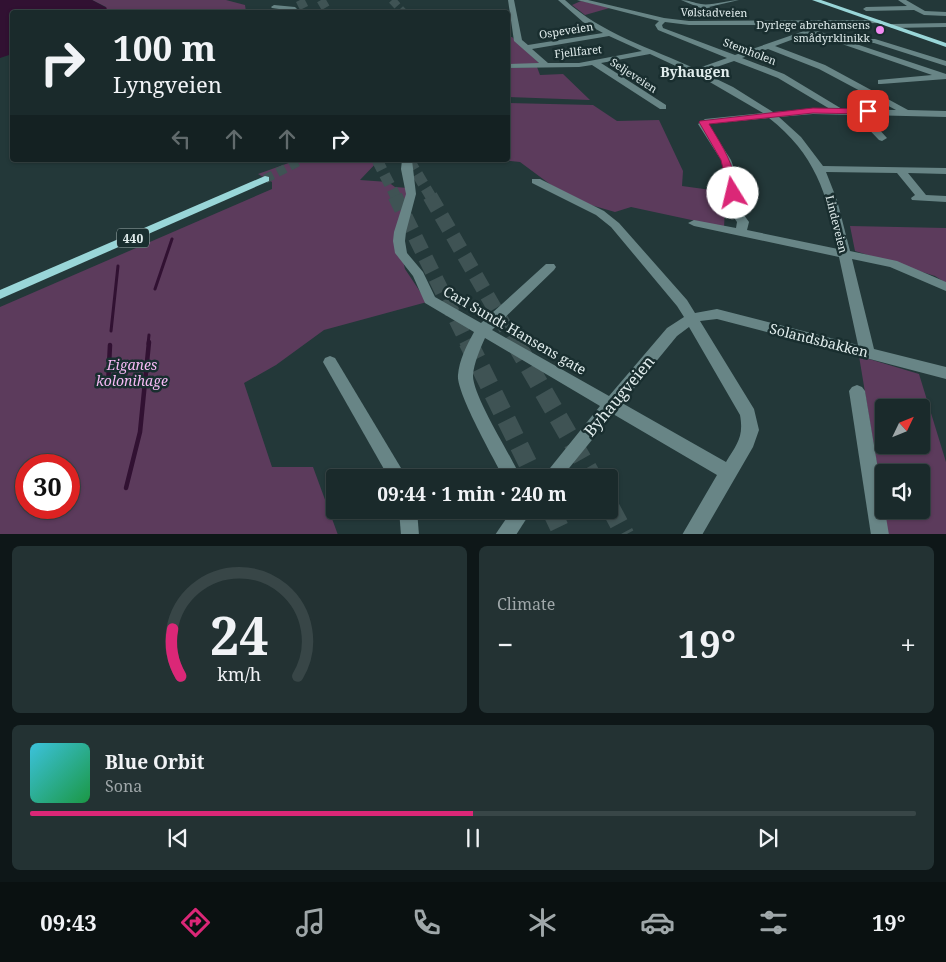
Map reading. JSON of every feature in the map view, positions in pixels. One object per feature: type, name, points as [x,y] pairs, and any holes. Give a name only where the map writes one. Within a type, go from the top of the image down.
[{"type":"main road","points":[[815,0],[946,45]]},
{"type":"main road","name":"440","points":[[0,295],[265,179]]},
{"type":"street","points":[[270,10],[278,0]]},
{"type":"street","points":[[511,0],[517,38],[525,48],[547,66]]},
{"type":"street","name":"Lindeveien","points":[[561,0],[580,17],[611,34],[728,89],[769,115],[794,136],[819,168],[831,196],[867,352]]},
{"type":"street","name":"Vølstadveien","points":[[580,0],[607,4],[664,20],[704,24],[789,21],[880,22]]},
{"type":"street","points":[[684,0],[710,11]]},
{"type":"street","points":[[702,7],[736,0]]},
{"type":"street","points":[[901,0],[926,14],[946,14]]},
{"type":"street","points":[[274,7],[293,8],[295,10]]},
{"type":"street","points":[[866,9],[913,8]]},
{"type":"street","name":"Stemholen","points":[[664,20],[658,25],[660,29],[786,78],[838,110]]},
{"type":"street","points":[[789,21],[839,42],[944,75]]},
{"type":"street","points":[[892,26],[946,26]]},
{"type":"street","points":[[695,72],[810,31]]},
{"type":"street","name":"Ospeveien","points":[[525,48],[611,34]]},
{"type":"street","points":[[839,42],[875,41],[946,64]]},
{"type":"street","points":[[768,46],[822,67],[906,113]]},
{"type":"street","name":"Fjellfaret","points":[[510,66],[547,66],[593,62],[650,52]]},
{"type":"street","name":"Seljeveien","points":[[593,62],[663,107]]},
{"type":"street","points":[[881,82],[944,75]]},
{"type":"street","points":[[741,233],[743,222],[733,208],[730,171],[726,160],[703,124],[707,121],[838,110],[941,114],[946,123]]},
{"type":"street","points":[[857,111],[882,138]]},
{"type":"street","name":"Carl Sundt Hansens gate","points":[[407,162],[406,172],[411,184],[411,197],[399,237],[402,258],[418,273],[430,300],[727,472]]},
{"type":"street","points":[[819,168],[946,171]]},
{"type":"street","points":[[900,170],[918,198],[946,199]]},
{"type":"street","points":[[536,181],[608,218],[682,302],[748,414],[751,422],[747,442],[691,534]]},
{"type":"street","points":[[694,223],[893,264],[946,287]]},
{"type":"street","points":[[508,469],[476,408],[464,377],[472,350],[482,331],[550,267]]},
{"type":"street","name":"Solandsbakken","points":[[692,318],[705,314],[717,314],[946,373]]},
{"type":"street","name":"Byhaugveien","points":[[558,469],[672,332],[692,318]]},
{"type":"street","points":[[330,362],[394,469]]},
{"type":"street","points":[[856,391],[880,534]]},
{"type":"street","points":[[409,519],[410,534]]},
{"type":"street","points":[[504,534],[516,519]]},
{"type":"green space","points":[[92,0],[226,0],[245,5],[246,10],[105,10],[106,7]]},
{"type":"green space","points":[[581,1],[613,7],[585,15],[572,5]]},
{"type":"green space","points":[[510,37],[512,37],[540,64],[510,64]]},
{"type":"green space","points":[[537,67],[540,75],[563,74],[590,100],[510,97],[510,68]]},
{"type":"green space","points":[[510,103],[593,105],[617,121],[659,120],[683,171],[682,186],[726,192],[724,227],[631,207],[615,212],[570,199],[520,162],[510,161]]},
{"type":"green space","name":"Eiganes kolonihage","points":[[291,162],[377,162],[360,180],[388,182],[395,187],[408,188],[396,233],[405,269],[427,302],[324,330],[276,365],[244,383],[272,467],[313,467],[326,502],[326,519],[332,519],[338,534],[0,534],[0,307],[272,189],[272,182],[258,174]]},
{"type":"green space","points":[[850,226],[946,228],[946,283],[935,276],[855,251]]},
{"type":"green space","points":[[859,356],[919,374],[927,399],[875,399],[875,453]]},
{"type":"green space","points":[[930,410],[946,462],[946,534],[888,534],[886,519],[930,519],[930,464],[877,464],[875,454],[930,454]]},
{"type":"shaded area","points":[[0,0],[92,0],[107,8],[106,10],[10,10],[10,55],[0,58]]},
{"type":"waterway","points":[[155,289],[172,239]]},
{"type":"waterway","points":[[111,331],[118,266]]},
{"type":"waterway","points":[[148,344],[149,335]]},
{"type":"waterway","points":[[126,488],[140,432],[149,342]]},
{"type":"waterway","points":[[108,386],[110,345]]},
{"type":"tunnel","points":[[300,0],[305,10]]},
{"type":"tunnel","points":[[321,0],[327,10]]},
{"type":"tunnel","points":[[392,0],[401,10]]},
{"type":"tunnel","points":[[265,179],[298,162]]},
{"type":"tunnel","points":[[378,162],[396,197]]},
{"type":"tunnel","points":[[410,162],[431,197]]},
{"type":"tunnel","points":[[395,196],[468,344]]},
{"type":"tunnel","points":[[430,196],[515,344]]},
{"type":"tunnel","points":[[468,342],[531,469]]},
{"type":"tunnel","points":[[515,342],[588,469]]},
{"type":"tunnel","points":[[555,519],[563,534]]},
{"type":"tunnel","points":[[616,519],[624,534]]},
{"type":"place","name":"Dyrlege abrehamsens smådyrklinikk","points":[[880,30]]},
{"type":"district","name":"Byhaugen","points":[[695,71]]},
{"type":"route","points":[[733,193],[730,171],[726,160],[703,122],[755,118],[780,113],[838,110],[868,111]]}]
